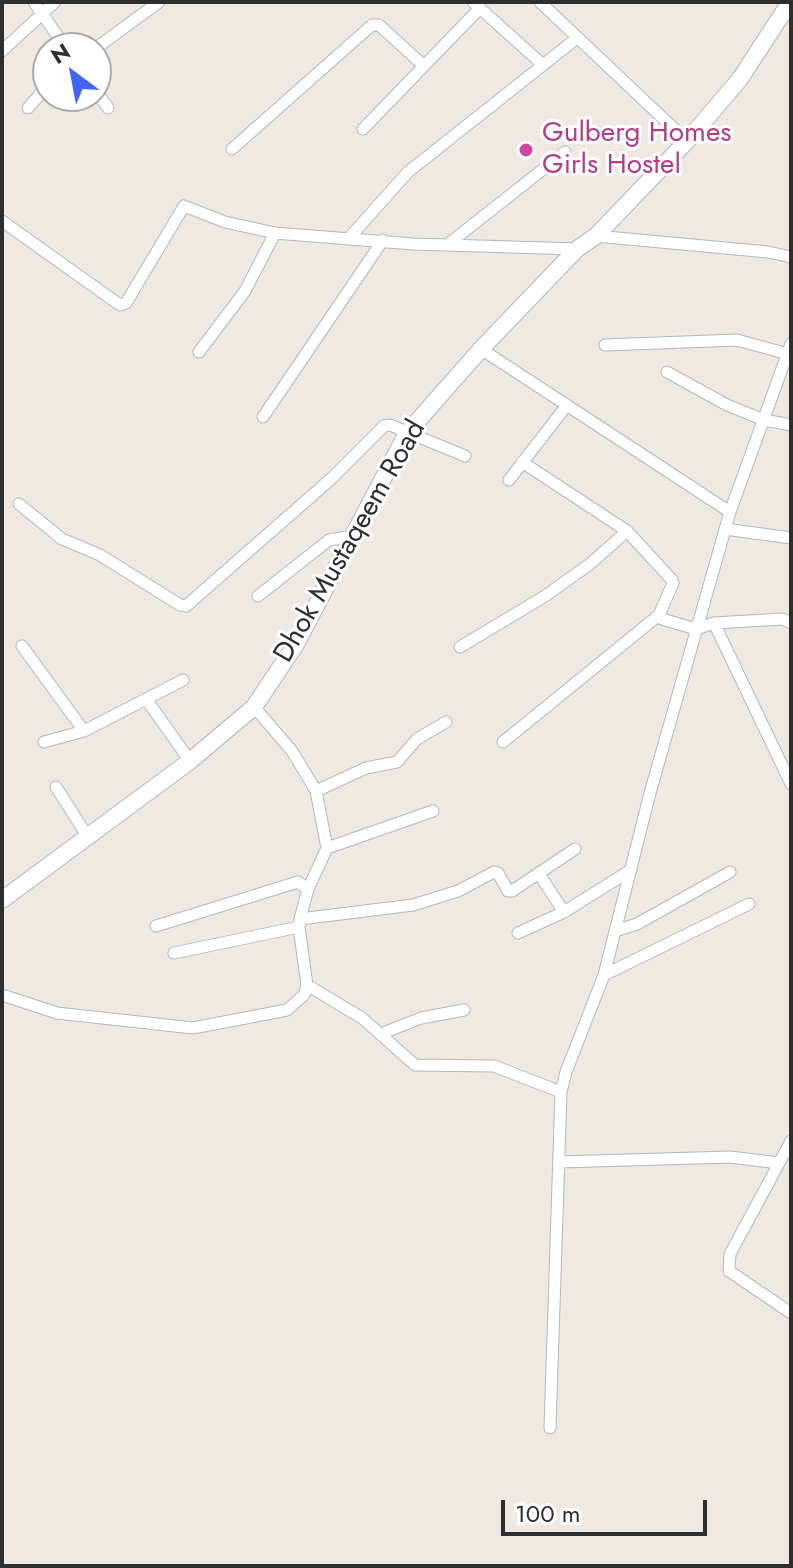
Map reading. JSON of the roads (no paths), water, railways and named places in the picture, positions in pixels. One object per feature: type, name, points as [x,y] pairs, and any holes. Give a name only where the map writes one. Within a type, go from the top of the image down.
[{"type":"street","points":[[34,2],[55,32]]},
{"type":"street","points":[[2,51],[55,2]]},
{"type":"street","points":[[112,36],[159,2]]},
{"type":"street","points":[[540,2],[687,141]]},
{"type":"street","name":"Dhok Mustaqeem Road","points":[[2,900],[190,761],[254,707],[296,644],[407,433],[481,349],[687,141],[740,79],[790,2]]},
{"type":"street","points":[[363,129],[424,66],[476,5],[543,65]]},
{"type":"street","points":[[232,149],[372,25],[379,25],[424,66]]},
{"type":"street","points":[[349,238],[408,172],[577,38]]},
{"type":"street","points":[[28,108],[32,103]]},
{"type":"street","points":[[447,245],[565,152]]},
{"type":"street","points":[[2,221],[120,305],[126,303],[184,206],[225,222],[275,233],[447,245],[577,249]]},
{"type":"street","points":[[199,352],[245,291],[275,233]]},
{"type":"street","points":[[596,236],[768,252],[791,257]]},
{"type":"street","points":[[263,417],[383,240]]},
{"type":"street","points":[[550,1428],[561,1092],[604,975],[730,512],[789,349],[737,340],[605,345]]},
{"type":"street","points":[[481,349],[730,512]]},
{"type":"street","points":[[667,372],[727,405],[764,420],[791,425]]},
{"type":"street","points":[[509,480],[567,405]]},
{"type":"street","points":[[19,504],[62,539],[100,555],[186,606],[332,478],[384,426],[390,425],[465,456]]},
{"type":"street","points":[[503,742],[659,615],[673,583],[627,531],[522,462]]},
{"type":"street","points":[[725,529],[791,538]]},
{"type":"street","points":[[460,647],[545,596],[590,564],[627,531]]},
{"type":"street","points":[[258,596],[329,540],[353,536]]},
{"type":"street","points":[[659,615],[662,619],[696,629],[714,623],[783,619],[791,623]]},
{"type":"street","points":[[714,623],[791,784]]},
{"type":"street","points":[[22,646],[84,731]]},
{"type":"street","points":[[44,742],[84,731],[183,680]]},
{"type":"street","points":[[146,699],[190,761]]},
{"type":"street","points":[[2,995],[57,1013],[193,1028],[287,1010],[304,995],[307,985],[300,923],[308,889],[327,848],[316,791],[292,751],[254,707]]},
{"type":"street","points":[[316,791],[366,768],[397,762],[417,739],[446,722]]},
{"type":"street","points":[[56,787],[88,837]]},
{"type":"street","points":[[327,848],[433,811]]},
{"type":"street","points":[[174,953],[300,923],[413,905],[458,891],[494,872],[498,873],[508,891],[512,891],[575,849]]},
{"type":"street","points":[[518,933],[564,912],[631,870]]},
{"type":"street","points":[[615,931],[637,924],[730,872]]},
{"type":"street","points":[[539,874],[564,912]]},
{"type":"street","points":[[156,926],[298,882],[308,889]]},
{"type":"street","points":[[604,975],[749,904]]},
{"type":"street","points":[[307,985],[383,1033],[415,1065],[494,1066],[561,1092]]},
{"type":"street","points":[[383,1033],[421,1018],[464,1010]]},
{"type":"street","points":[[791,1141],[730,1254],[729,1271],[791,1313]]},
{"type":"street","points":[[559,1162],[730,1157],[779,1163]]},
{"type":"place","name":"Gulberg Homes Girls Hostel","points":[[526,150]]}]
